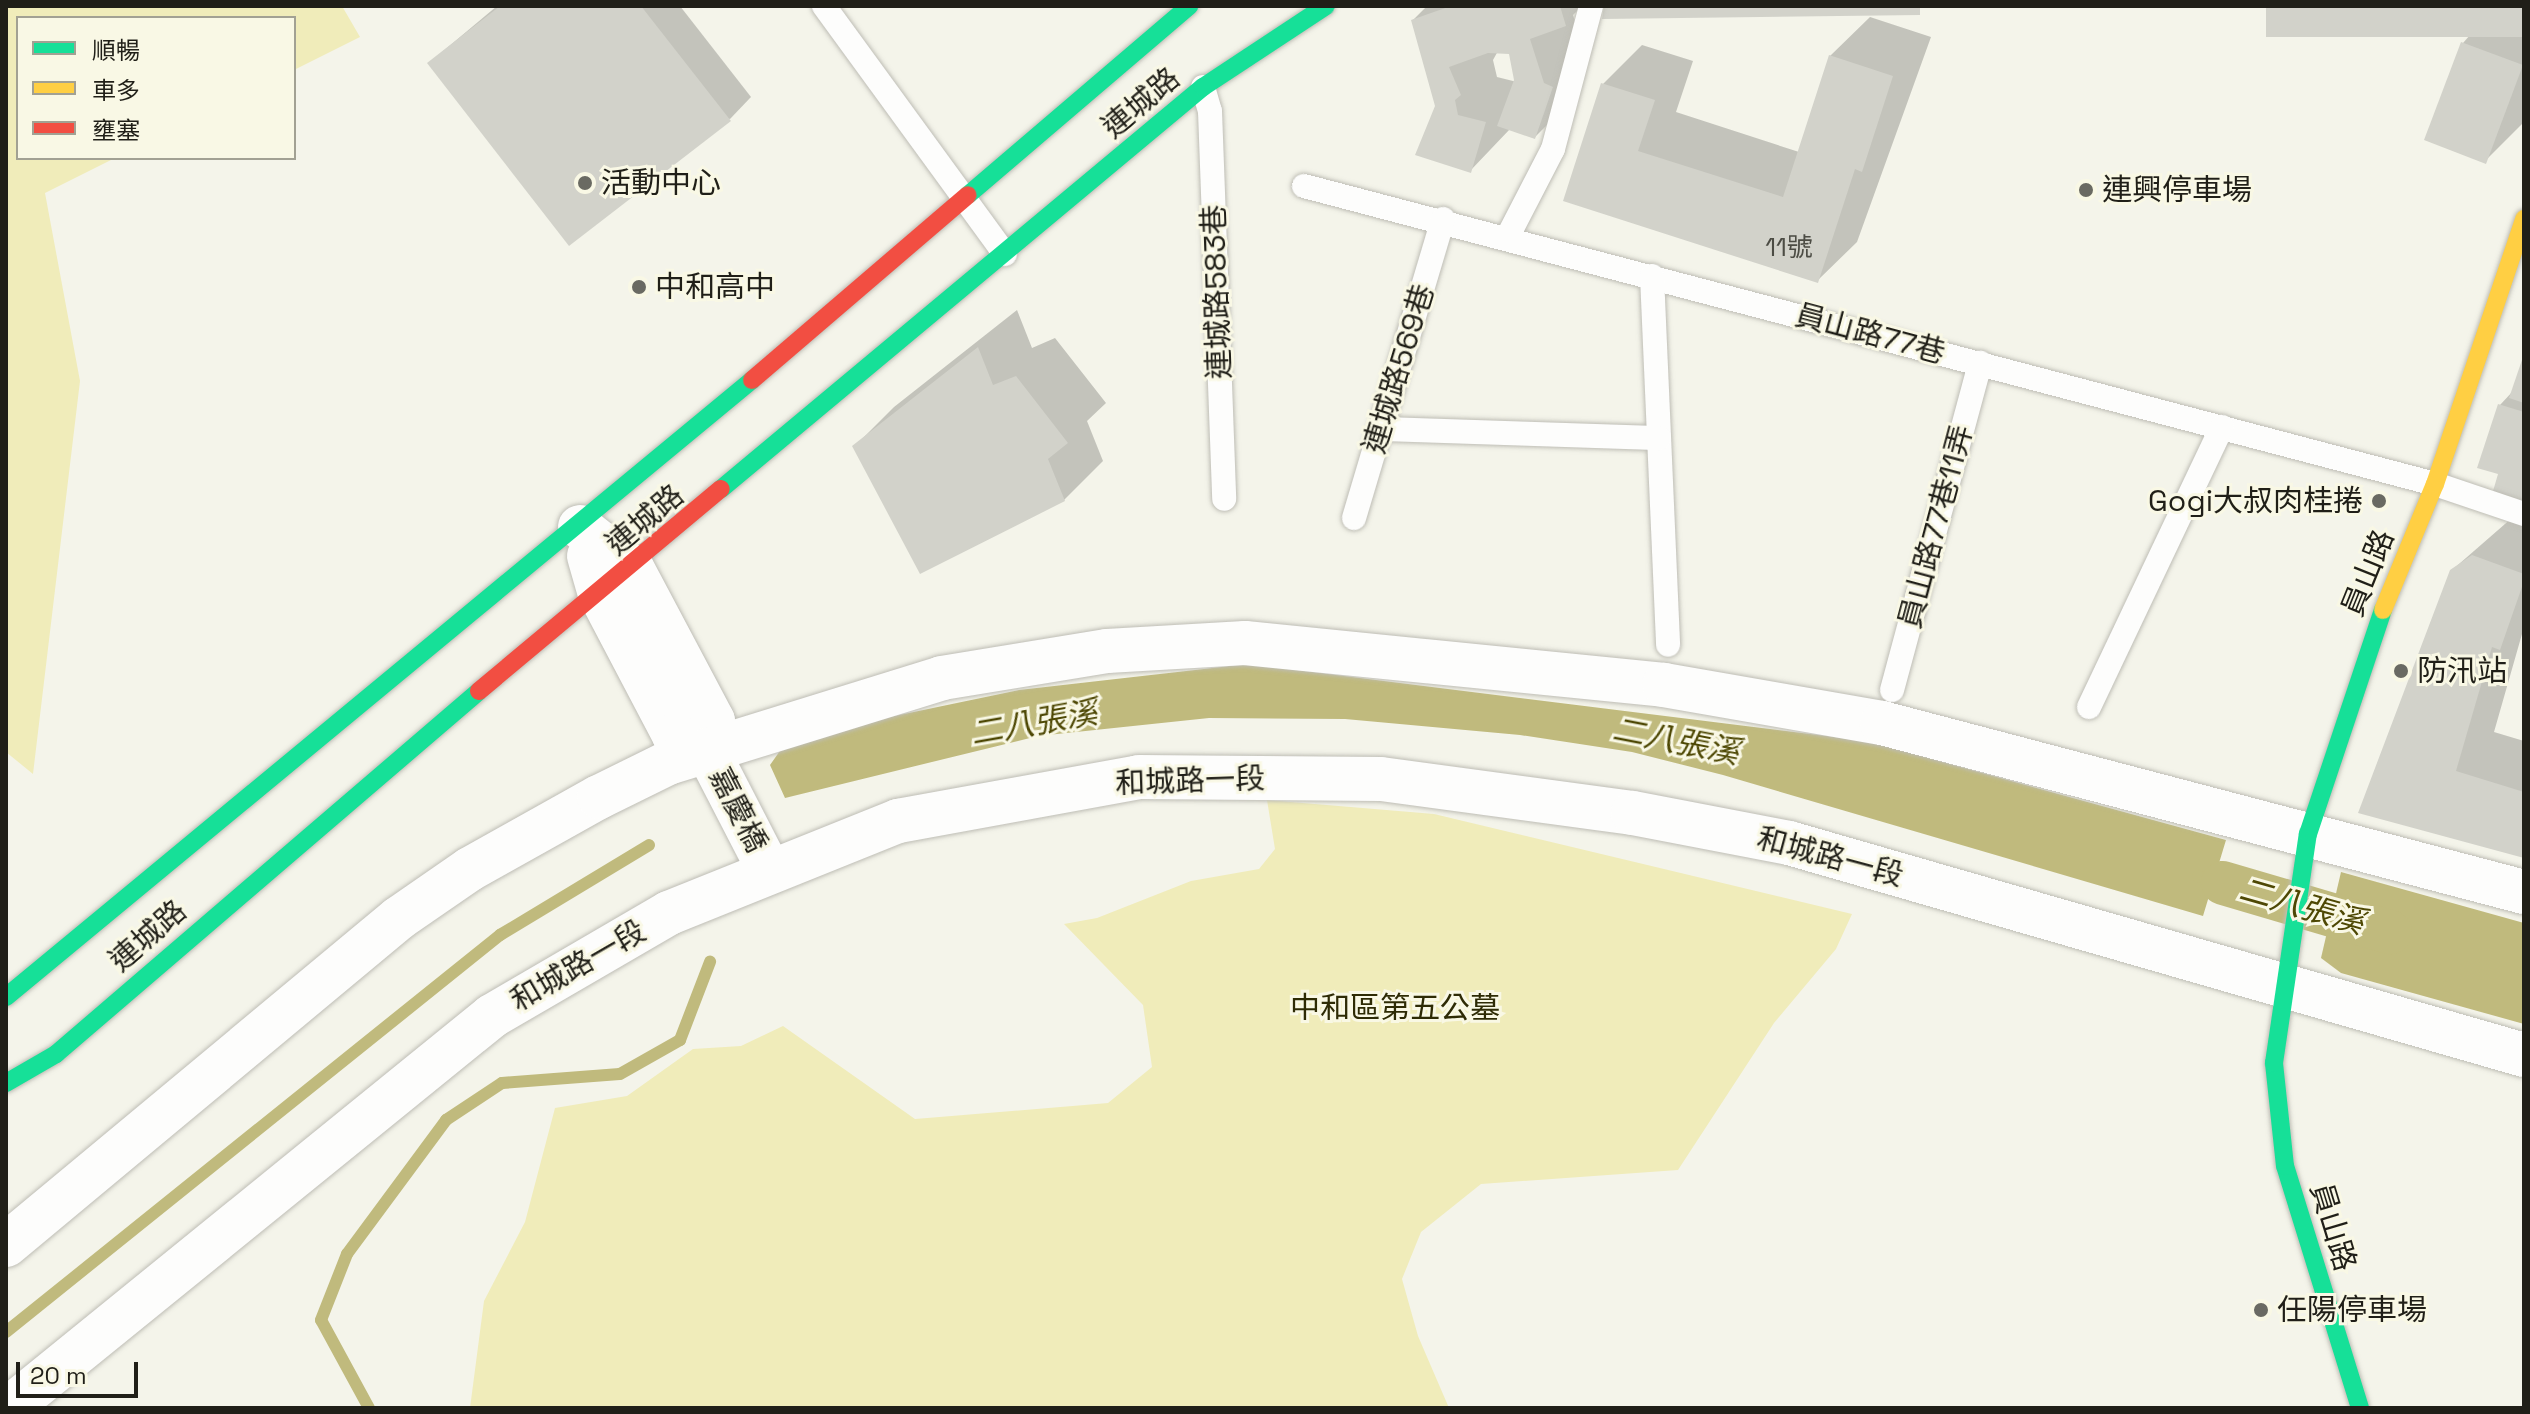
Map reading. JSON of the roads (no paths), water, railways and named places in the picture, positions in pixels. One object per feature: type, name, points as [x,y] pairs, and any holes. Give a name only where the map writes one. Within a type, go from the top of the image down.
[{"type":"main road","name":"連城路","points":[[6,997],[580,527],[962,196],[1189,6]]},
{"type":"main road","name":"連城路","points":[[6,1083],[56,1054],[266,869],[616,581],[1203,87],[1326,6]]},
{"type":"main road","name":"員山路","points":[[2360,1408],[2285,1166],[2274,1063],[2286,976],[2306,847],[2361,663],[2513,286],[2524,219]]},
{"type":"street","points":[[580,527],[616,581],[674,735],[707,750]]},
{"type":"street","points":[[6,1245],[399,918],[470,869],[599,797],[707,750],[942,678],[1107,651],[1245,643],[1664,685],[1882,723],[2306,847],[2524,892]]},
{"type":"street","name":"嘉慶橋","points":[[707,750],[769,870]]},
{"type":"street","name":"和城路一段","points":[[9,1408],[492,1016],[669,913],[769,870],[898,821],[1139,777],[1381,779],[1633,813],[1789,843],[2286,976],[2524,1055]]},
{"type":"lane","points":[[824,6],[1005,254]]},
{"type":"lane","points":[[1507,238],[1553,149],[1591,6]]},
{"type":"lane","name":"連城路583巷","points":[[1203,87],[1210,111],[1224,499]]},
{"type":"lane","name":"員山路77巷","points":[[1304,186],[1443,219],[2435,484],[2524,514]]},
{"type":"lane","name":"連城路569巷","points":[[1354,518],[1443,219]]},
{"type":"lane","points":[[1652,276],[1668,645]]},
{"type":"lane","name":"員山路77巷11弄","points":[[1892,690],[1980,363]]},
{"type":"lane","points":[[2089,707],[2222,427]]},
{"type":"lane","points":[[1381,429],[1659,438]]},
{"type":"water","points":[[1248,664],[1866,741],[2226,840],[2203,916],[1723,775],[1632,752],[1520,735],[1345,719],[1209,718],[1038,736],[785,798],[770,765],[789,738],[1019,690]]},
{"type":"water","points":[[2341,872],[2524,923],[2524,1024],[2341,973],[2321,958]]},
{"type":"waterway","points":[[6,1332],[500,935],[649,845]]},
{"type":"waterway","name":"二八張溪","points":[[2198,876],[2223,883]]},
{"type":"waterway","name":"二八張溪","points":[[2223,883],[2390,932]]},
{"type":"waterway","points":[[369,1408],[321,1320],[347,1254],[446,1120],[502,1083],[620,1074],[680,1040],[710,962]]},
{"type":"place","name":"活動中心","points":[[585,183]]},
{"type":"place","name":"連興停車場","points":[[2086,190]]},
{"type":"place","name":"中和高中","points":[[639,287]]},
{"type":"place","name":"Gogi大叔肉桂捲","points":[[2379,501]]},
{"type":"place","name":"防汛站","points":[[2401,671]]},
{"type":"place","name":"任陽停車場","points":[[2261,1310]]},
{"type":"park label","name":"中和區第五公墓","points":[[1395,1008]]}]
